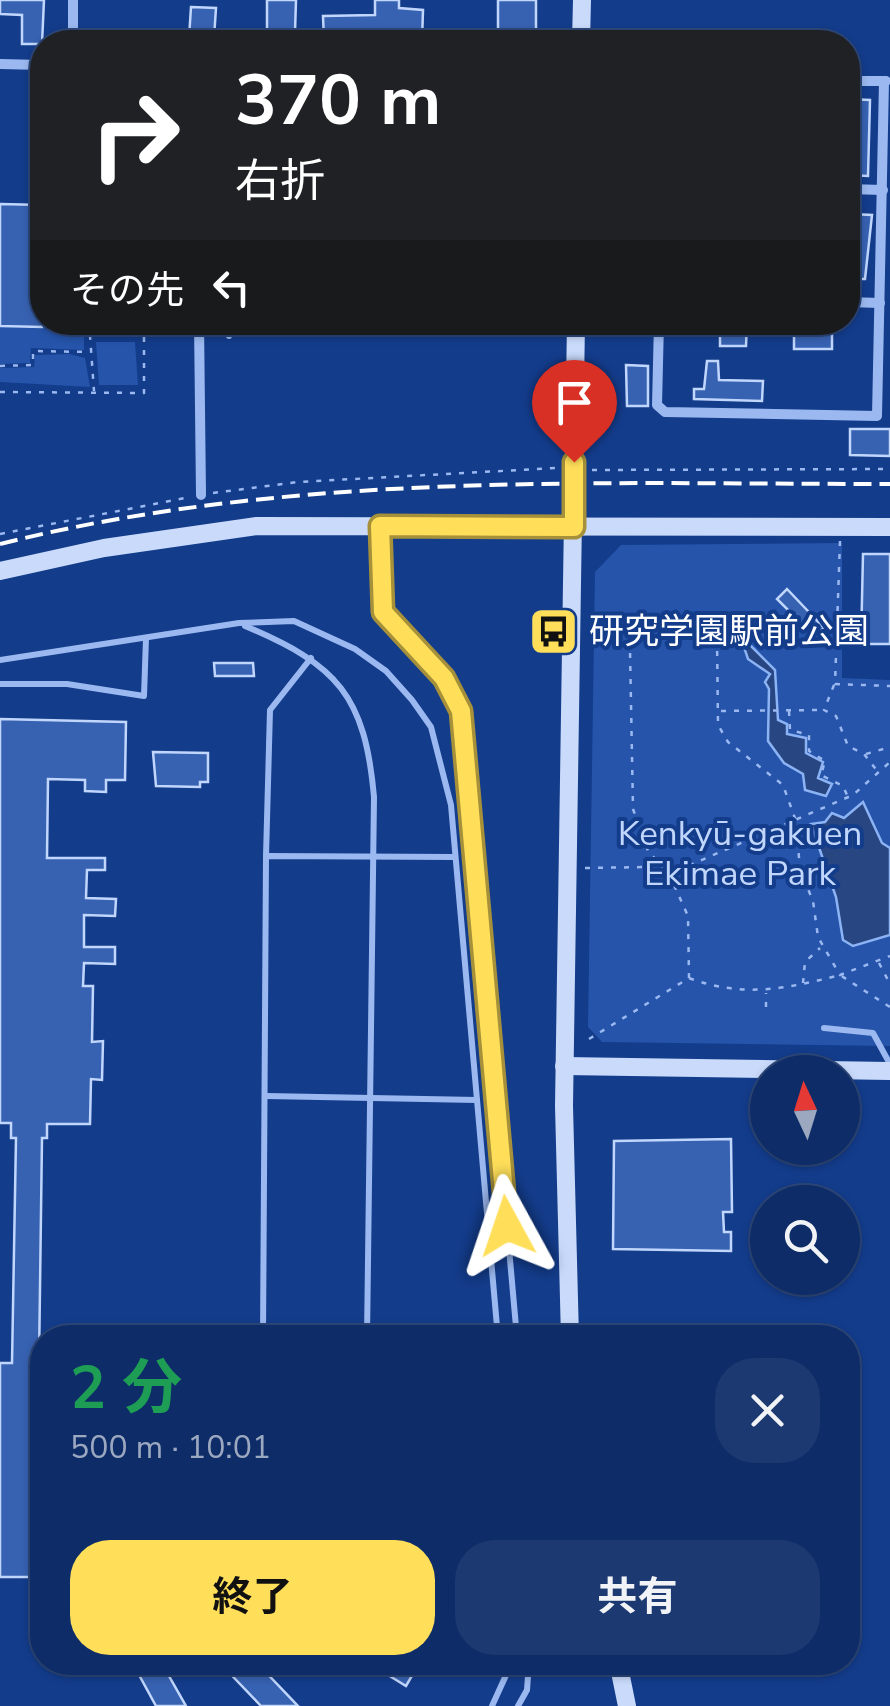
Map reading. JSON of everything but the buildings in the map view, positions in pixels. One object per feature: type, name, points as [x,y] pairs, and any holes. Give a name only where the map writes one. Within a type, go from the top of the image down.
[{"type":"street","points":[[73,30],[74,0]]},
{"type":"street","points":[[581,30],[582,0]]},
{"type":"street","points":[[0,64],[30,65]]},
{"type":"street","points":[[659,335],[658,405],[666,412],[877,416],[887,81],[860,81]]},
{"type":"street","points":[[860,190],[883,190]]},
{"type":"street","points":[[860,302],[880,303]]},
{"type":"street","points":[[199,335],[201,495]]},
{"type":"street","points":[[567,335],[574,527],[564,1066],[564,1255],[569,1325]]},
{"type":"street","points":[[0,571],[104,548],[256,526],[890,527]]},
{"type":"street","points":[[564,1066],[890,1067]]},
{"type":"street","points":[[621,1675],[627,1706]]},
{"type":"lane","points":[[380,526],[383,612],[444,678],[461,711],[516,1325]]},
{"type":"lane","points":[[0,660],[239,623],[294,622],[328,636],[386,671],[412,700],[431,728],[447,778],[497,1325]]},
{"type":"lane","points":[[239,623],[311,658],[348,696],[369,741],[373,856],[367,1325]]},
{"type":"lane","points":[[0,684],[67,684],[144,696],[146,638]]},
{"type":"lane","points":[[262,1325],[270,710],[311,658]]},
{"type":"lane","points":[[266,856],[454,856]]},
{"type":"lane","points":[[824,1028],[873,1033],[890,1067]]},
{"type":"lane","points":[[266,1096],[477,1100]]},
{"type":"lane","points":[[492,1706],[506,1675]]},
{"type":"lane","points":[[518,1706],[528,1675]]},
{"type":"path","points":[[90,335],[94,392]]},
{"type":"path","points":[[0,392],[144,394],[144,335]]},
{"type":"path","points":[[0,366],[33,365],[33,352],[89,352]]},
{"type":"path","points":[[0,534],[201,495],[298,482],[556,468]]},
{"type":"path","points":[[590,470],[890,469]]},
{"type":"path","points":[[824,710],[835,684],[840,540]]},
{"type":"path","points":[[717,638],[718,724],[728,742],[782,785],[796,821],[800,870],[813,901],[822,947],[840,976],[890,1007]]},
{"type":"path","points":[[630,650],[633,809],[648,851],[669,874],[688,916],[689,978]]},
{"type":"path","points":[[835,684],[890,686]]},
{"type":"path","points":[[718,712],[824,710],[836,716],[848,746],[864,754],[879,773]]},
{"type":"path","points":[[789,711],[790,730],[809,736],[808,751],[825,761],[821,776],[843,786],[848,797]]},
{"type":"path","points":[[864,754],[890,747]]},
{"type":"path","points":[[585,868],[649,867],[669,874],[848,797],[890,762]]},
{"type":"path","points":[[803,985],[805,962],[822,947]]},
{"type":"path","points":[[589,1039],[689,978],[730,991],[766,992],[840,976],[890,956]]},
{"type":"path","points":[[878,962],[890,984]]},
{"type":"path","points":[[766,992],[766,1007]]},
{"type":"green space","points":[[0,327],[30,328],[30,335],[84,335],[84,350],[31,348],[30,363],[0,364]]},
{"type":"green space","points":[[96,342],[135,342],[138,385],[99,385]]},
{"type":"green space","points":[[69,354],[85,358],[90,387],[0,382],[0,368],[34,367],[35,355]]},
{"type":"green space","name":"Kenkyū-gakuen Ekimae Park","points":[[842,543],[842,678],[890,680],[890,1046],[602,1042],[588,1027],[595,572],[621,545]]},
{"type":"shaded area","points":[[740,635],[775,670],[778,720],[787,724],[787,734],[806,738],[806,753],[823,762],[818,778],[832,784],[826,796],[805,790],[803,774],[784,763],[768,741],[769,689],[765,682],[770,674],[748,659]]},
{"type":"shaded area","points":[[863,802],[882,843],[890,848],[890,935],[853,946],[843,940],[836,897],[811,824],[825,822],[832,813],[844,818]]},
{"type":"railway","points":[[0,544],[110,520],[331,493],[555,484],[890,484]]},
{"type":"place","name":"研究学園駅前公園","points":[[554,631]]},
{"type":"route","points":[[507,1226],[461,711],[444,678],[383,612],[380,526],[574,527],[574,462]]}]
